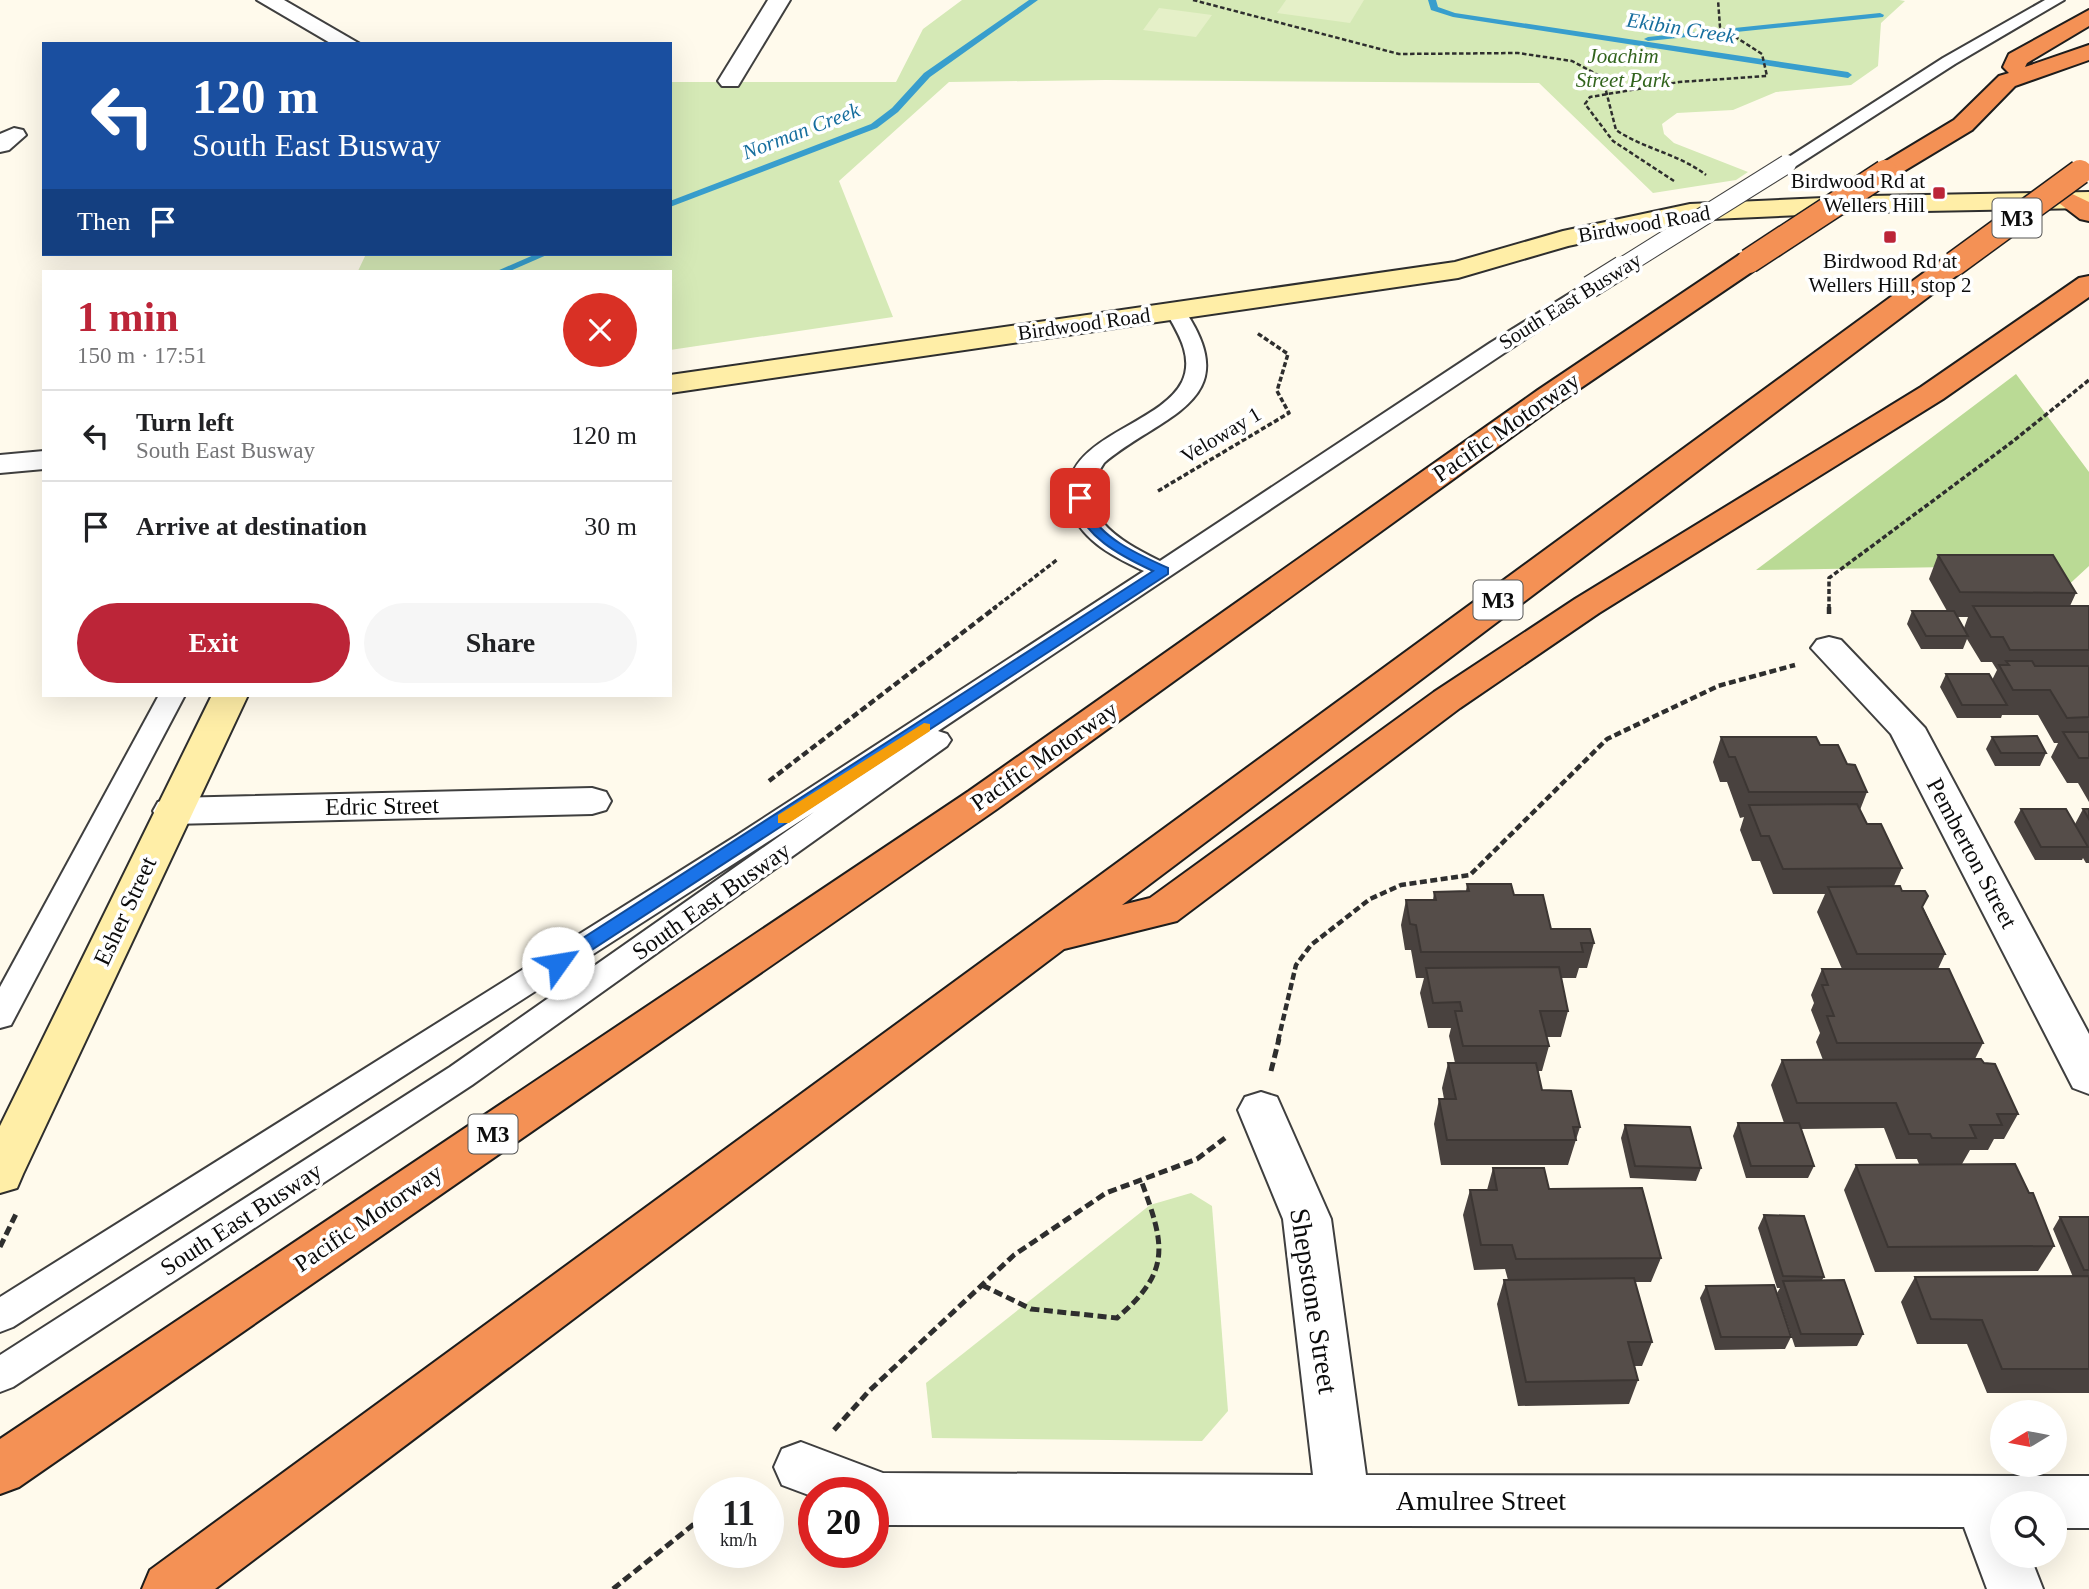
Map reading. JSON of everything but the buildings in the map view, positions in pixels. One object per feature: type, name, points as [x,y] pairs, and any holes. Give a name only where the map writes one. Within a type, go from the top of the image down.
[{"type":"highway","points":[[2007,81],[2017,59],[2089,18]]},
{"type":"highway","name":"Pacific Motorway","points":[[0,1469],[983,800],[1549,396],[1749,261],[1885,172],[1963,125],[2007,81],[2089,52]]},
{"type":"highway","name":"M3","points":[[170,1589],[1043,938],[2085,169]]},
{"type":"highway","points":[[1043,938],[1163,910],[1447,700],[1587,606],[1932,393],[2089,285]]},
{"type":"main road","name":"Birdwood Road","points":[[672,384],[1458,270],[1563,239],[1690,212],[1869,204],[2084,207]]},
{"type":"main road","name":"Birdwood Road","points":[[1497,260],[1766,223],[2084,207]]},
{"type":"main road","name":"Esher Street","points":[[0,1174],[12,1121],[229,697]]},
{"type":"street","points":[[268,0],[345,42]]},
{"type":"street","points":[[730,80],[779,0]]},
{"type":"street","points":[[0,464],[42,460]]},
{"type":"street","name":"Pemberton Street","points":[[1829,648],[1906,728],[2089,1076]]},
{"type":"street","name":"Edric Street","points":[[172,811],[592,801]]},
{"type":"street","name":"Shepstone Street","points":[[1261,1110],[1307,1219],[1343,1499]]},
{"type":"street","points":[[801,1467],[826,1477]]},
{"type":"street","name":"Amulree Street","points":[[889,1498],[2089,1502]]},
{"type":"street","points":[[1981,1502],[1990,1525]]},
{"type":"street","points":[[2007,1568],[2015,1589]]},
{"type":"lane","name":"South East Busway","points":[[0,1316],[841,782],[1163,571],[1345,447],[1590,288],[1949,61],[2056,0]]},
{"type":"lane","points":[[1163,571],[1131,556],[1102,535],[1083,513],[1080,498],[1081,481],[1089,464],[1100,452],[1153,419],[1186,394],[1193,382],[1198,355],[1195,342],[1176,312]]},
{"type":"lane","name":"South East Busway","points":[[0,1375],[461,1076],[872,788],[1163,571]]},
{"type":"lane","points":[[0,1016],[171,697]]},
{"type":"path","points":[[1193,0],[1399,54],[1543,55],[1572,61],[1598,75],[1609,94],[1616,130],[1638,145],[1701,170],[1708,177]]},
{"type":"path","points":[[1690,212],[1691,194],[1657,168],[1614,141],[1585,104],[1590,97],[1679,82],[1767,76],[1762,54],[1720,27],[1718,0]]},
{"type":"path","name":"Veloway 1","points":[[1158,491],[1289,413],[1278,391],[1288,354],[1248,327],[1234,304]]},
{"type":"path","points":[[1829,578],[2012,442],[2089,380]]},
{"type":"path","points":[[1296,965],[1311,945],[1370,899],[1401,885],[1470,875],[1607,739],[1718,686],[1787,670]]},
{"type":"path","points":[[869,1391],[1014,1255],[1106,1193],[1197,1159]]},
{"type":"path","points":[[982,1285],[1031,1309],[1118,1318],[1135,1305],[1155,1277],[1162,1250],[1160,1232],[1141,1180]]},
{"type":"path","points":[[613,1589],[693,1525]]},
{"type":"green space","name":"Joachim Street Park","points":[[962,0],[1905,1],[1881,23],[1878,66],[1851,85],[1776,92],[1733,110],[1677,113],[1662,124],[1664,134],[1674,143],[1748,172],[1736,180],[1653,193],[1539,83],[1106,80],[949,82],[839,181],[893,317],[672,350],[672,270],[358,270],[365,256],[672,256],[672,82],[896,82],[923,29]]},
{"type":"green space","points":[[1286,0],[1364,0],[1350,23],[1277,13]]},
{"type":"green space","points":[[1159,8],[1212,15],[1196,37],[1143,30]]},
{"type":"green space","points":[[2016,374],[2089,472],[2089,566],[2063,590],[2014,566],[1756,570]]},
{"type":"green space","points":[[1191,1193],[1212,1206],[1228,1411],[1202,1441],[932,1438],[926,1383],[1150,1205]]},
{"type":"waterway","name":"Norman Creek","points":[[672,203],[874,126],[895,110],[927,75],[1034,0]]},
{"type":"waterway","name":"Ekibin Creek","points":[[1432,0],[1434,8],[1453,15],[1848,75]]},
{"type":"waterway","points":[[1648,39],[1880,15]]},
{"type":"waterway","name":"Norman Creek","points":[[504,270],[539,256]]},
{"type":"slow traffic","points":[[784,819],[924,728]]},
{"type":"place","name":"Birdwood Rd at Wellers Hill","points":[[1939,193]]},
{"type":"place","name":"Birdwood Rd at Wellers Hill, stop 2","points":[[1890,237]]},
{"type":"route","points":[[558,963],[1163,571],[1131,556],[1102,535],[1083,513],[1080,498]]}]
